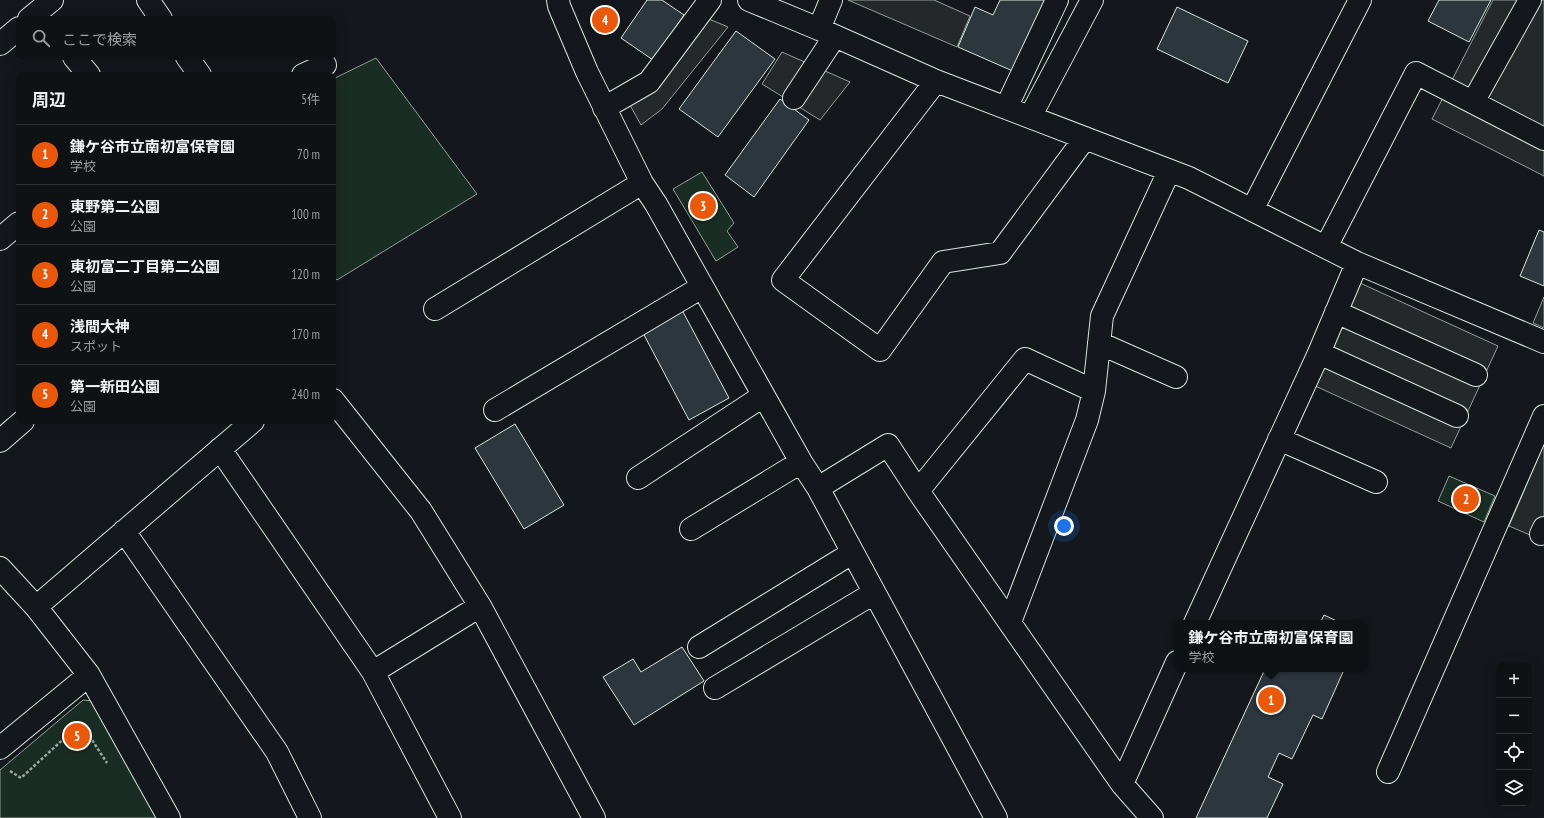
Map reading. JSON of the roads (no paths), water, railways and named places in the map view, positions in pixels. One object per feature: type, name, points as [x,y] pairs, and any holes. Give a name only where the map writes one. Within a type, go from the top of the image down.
[{"type":"street","points":[[148,0],[159,16]]},
{"type":"street","points":[[558,0],[559,6],[587,72],[642,183],[656,204],[801,462],[818,488],[996,818]]},
{"type":"street","points":[[604,108],[649,82],[710,0]]},
{"type":"street","points":[[749,0],[827,32],[936,81],[1189,178],[1357,263],[1544,342]]},
{"type":"street","points":[[794,98],[827,32],[831,0]]},
{"type":"street","points":[[1006,108],[1057,0]]},
{"type":"street","points":[[1030,117],[1092,0]]},
{"type":"street","points":[[1252,210],[1360,0]]},
{"type":"street","points":[[1473,102],[1530,0]]},
{"type":"street","points":[[0,44],[16,31]]},
{"type":"street","points":[[76,60],[86,72]]},
{"type":"street","points":[[189,60],[198,72]]},
{"type":"street","points":[[310,72],[325,65]]},
{"type":"street","points":[[1326,247],[1416,73],[1544,139]]},
{"type":"street","points":[[936,81],[783,280],[880,350],[943,262],[1000,253],[1085,138]]},
{"type":"street","points":[[1010,622],[1087,420],[1094,391],[1102,316],[1170,171]]},
{"type":"street","points":[[435,309],[642,183]]},
{"type":"street","points":[[0,239],[16,226]]},
{"type":"street","points":[[1196,620],[1357,263]]},
{"type":"street","points":[[495,410],[702,287]]},
{"type":"street","points":[[1336,312],[1476,375]]},
{"type":"street","points":[[1099,343],[1176,376]]},
{"type":"street","points":[[1318,352],[1457,416]]},
{"type":"street","points":[[918,491],[1025,358],[1094,391]]},
{"type":"street","points":[[638,478],[763,396]]},
{"type":"street","points":[[336,404],[421,511],[480,606],[594,818]]},
{"type":"street","points":[[1388,772],[1544,416]]},
{"type":"street","points":[[0,441],[20,424]]},
{"type":"street","points":[[36,607],[249,424]]},
{"type":"street","points":[[1279,439],[1376,482]]},
{"type":"street","points":[[818,488],[888,445],[918,491],[1122,784],[1152,818]]},
{"type":"street","points":[[220,449],[373,672],[450,818]]},
{"type":"street","points":[[691,529],[801,462]]},
{"type":"street","points":[[124,531],[277,752],[310,818]]},
{"type":"street","points":[[700,647],[852,553]]},
{"type":"street","points":[[0,568],[36,607],[89,675],[169,818]]},
{"type":"street","points":[[715,688],[874,593]]},
{"type":"street","points":[[373,672],[480,606]]},
{"type":"street","points":[[1122,784],[1174,669]]},
{"type":"street","points":[[3,758],[89,675]]},
{"type":"place","name":"浅間大神","points":[[605,20]]},
{"type":"place","name":"東初富二丁目第二公園","points":[[703,206]]},
{"type":"place","name":"東野第二公園","points":[[1466,499]]},
{"type":"place","name":"鎌ケ谷市立南初富保育園","points":[[1271,700]]},
{"type":"place","name":"第一新田公園","points":[[77,736]]}]
